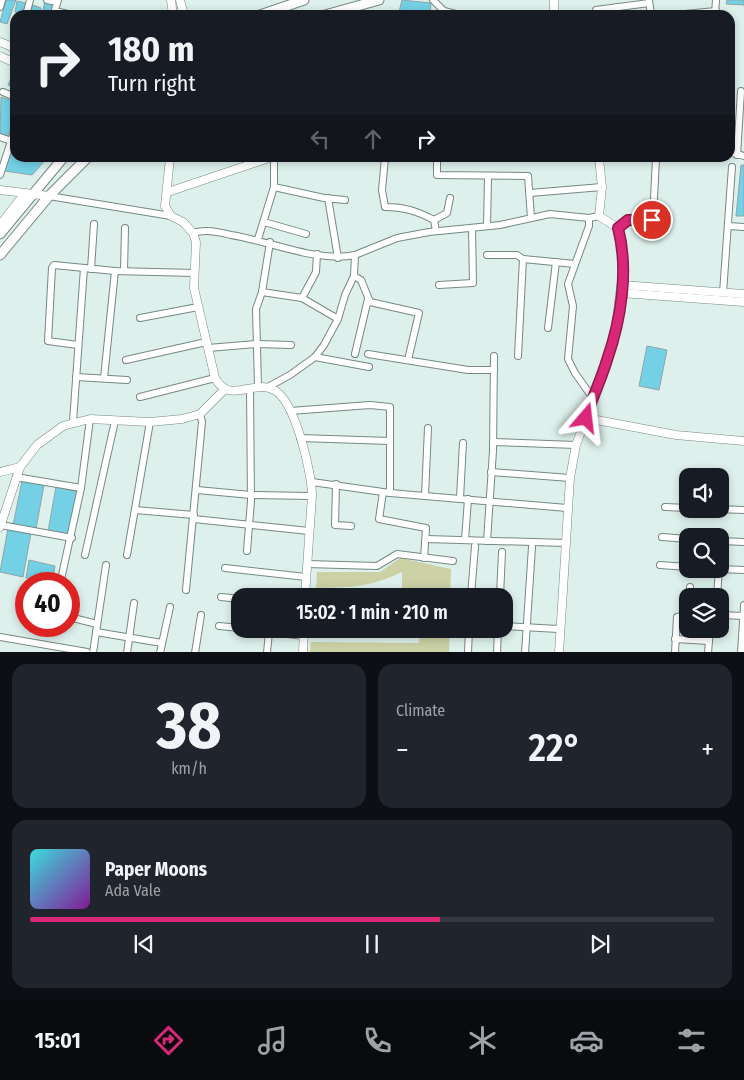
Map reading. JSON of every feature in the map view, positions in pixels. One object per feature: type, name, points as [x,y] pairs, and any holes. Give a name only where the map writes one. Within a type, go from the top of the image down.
[{"type":"main road","points":[[275,10],[304,0]]},
{"type":"main road","points":[[343,10],[379,0]]},
{"type":"main road","points":[[0,234],[28,194],[59,162]]},
{"type":"main road","points":[[0,255],[49,196],[83,162]]},
{"type":"street","points":[[0,7],[2,0]]},
{"type":"street","points":[[47,0],[57,1]]},
{"type":"street","points":[[433,0],[443,10]]},
{"type":"street","points":[[596,10],[649,1]]},
{"type":"street","points":[[741,91],[741,155]]},
{"type":"street","points":[[3,92],[10,95]]},
{"type":"street","points":[[0,174],[10,149]]},
{"type":"street","points":[[170,162],[165,206],[171,216]]},
{"type":"street","points":[[168,192],[256,162]]},
{"type":"street","points":[[258,239],[274,186],[274,162]]},
{"type":"street","points":[[385,162],[382,190],[385,207],[403,207],[434,220]]},
{"type":"street","points":[[437,162],[437,175],[528,176],[531,218]]},
{"type":"street","points":[[599,162],[602,187],[599,216]]},
{"type":"street","points":[[618,228],[628,220],[651,221],[653,219],[656,162]]},
{"type":"street","points":[[723,293],[732,168]]},
{"type":"street","points":[[487,226],[488,177]]},
{"type":"street","points":[[274,186],[345,200]]},
{"type":"street","points":[[530,193],[602,187]]},
{"type":"street","points":[[0,190],[171,216],[183,222],[193,233],[196,242],[194,288],[215,378],[225,390],[235,391],[258,386],[268,387],[280,394],[290,412],[300,438],[312,482],[305,588]]},
{"type":"street","points":[[0,225],[28,194]]},
{"type":"street","points":[[328,198],[338,258]]},
{"type":"street","points":[[434,220],[447,213],[450,198]]},
{"type":"street","points":[[193,233],[204,230],[258,239],[338,258],[355,255],[397,238],[487,226],[550,214],[589,218],[599,216],[618,228],[624,260],[612,344],[576,445],[570,478],[558,652]]},
{"type":"street","points":[[589,218],[589,226],[568,284],[573,306],[568,359],[574,373],[592,397]]},
{"type":"street","points":[[434,220],[436,232]]},
{"type":"street","points":[[264,222],[306,234]]},
{"type":"street","points":[[72,422],[78,345],[94,224]]},
{"type":"street","points":[[728,226],[744,227]]},
{"type":"street","points":[[124,271],[125,228]]},
{"type":"street","points":[[440,285],[474,283],[472,228]]},
{"type":"street","points":[[258,386],[256,309],[262,292],[270,242]]},
{"type":"street","points":[[302,298],[316,272],[317,254]]},
{"type":"street","points":[[268,387],[290,375],[315,357],[338,319],[354,276],[355,255]]},
{"type":"street","points":[[487,255],[517,255],[524,259],[575,264]]},
{"type":"street","points":[[518,356],[524,259]]},
{"type":"street","points":[[548,328],[556,262]]},
{"type":"street","points":[[78,345],[48,341],[52,268],[54,265],[115,271],[195,273]]},
{"type":"street","points":[[104,378],[115,271]]},
{"type":"street","points":[[354,276],[361,280],[370,302],[419,314],[408,360]]},
{"type":"street","points":[[621,289],[744,294]]},
{"type":"street","points":[[621,289],[744,302]]},
{"type":"street","points":[[262,292],[302,298],[338,319]]},
{"type":"street","points":[[355,354],[369,299]]},
{"type":"street","points":[[140,318],[198,307]]},
{"type":"street","points":[[126,360],[207,345],[290,345]]},
{"type":"street","points":[[368,354],[468,370],[494,370]]},
{"type":"street","points":[[487,541],[493,442],[494,356]]},
{"type":"street","points":[[315,357],[369,367]]},
{"type":"street","points":[[76,377],[127,380]]},
{"type":"street","points":[[140,397],[215,378]]},
{"type":"street","points":[[247,551],[251,495],[250,388]]},
{"type":"street","points":[[72,538],[0,526],[20,466],[37,445],[63,426],[72,422],[90,419],[150,422],[182,419],[200,414],[225,390]]},
{"type":"street","points":[[290,412],[370,405],[390,407],[387,492],[379,518],[424,527],[426,529],[424,558]]},
{"type":"street","points":[[186,590],[197,490],[202,422],[200,414]]},
{"type":"street","points":[[586,418],[676,435],[744,441]]},
{"type":"street","points":[[63,572],[72,538],[81,488],[90,419]]},
{"type":"street","points":[[85,555],[115,421]]},
{"type":"street","points":[[127,555],[150,422]]},
{"type":"street","points":[[425,496],[428,428]]},
{"type":"street","points":[[300,438],[390,440]]},
{"type":"street","points":[[493,442],[576,445]]},
{"type":"street","points":[[460,498],[463,443]]},
{"type":"street","points":[[0,472],[20,466]]},
{"type":"street","points":[[491,472],[570,478]]},
{"type":"street","points":[[16,477],[81,488]]},
{"type":"street","points":[[312,482],[425,496],[567,508]]},
{"type":"street","points":[[336,484],[335,525],[351,526]]},
{"type":"street","points":[[197,490],[251,495],[312,496]]},
{"type":"street","points":[[465,540],[468,499]]},
{"type":"street","points":[[0,503],[3,513]]},
{"type":"street","points":[[665,507],[679,508]]},
{"type":"street","points":[[729,509],[744,510]]},
{"type":"street","points":[[135,510],[309,531]]},
{"type":"street","points":[[662,537],[679,538]]},
{"type":"street","points":[[426,539],[566,543]]},
{"type":"street","points":[[729,541],[744,542]]},
{"type":"street","points":[[472,588],[475,546]]},
{"type":"street","points":[[525,652],[532,547]]},
{"type":"street","points":[[500,588],[502,552]]},
{"type":"street","points":[[306,564],[377,566],[396,554],[453,561]]},
{"type":"street","points":[[93,652],[106,565]]},
{"type":"street","points":[[660,565],[679,566]]},
{"type":"street","points":[[225,568],[306,576]]},
{"type":"street","points":[[729,569],[744,570]]},
{"type":"street","points":[[221,597],[231,598]]},
{"type":"street","points":[[127,652],[134,604]]},
{"type":"street","points":[[741,652],[744,605]]},
{"type":"street","points":[[160,652],[170,607]]},
{"type":"street","points":[[195,652],[202,615]]},
{"type":"street","points":[[729,615],[744,616]]},
{"type":"street","points":[[674,652],[677,617],[679,617]]},
{"type":"street","points":[[80,620],[97,624]]},
{"type":"street","points":[[218,626],[231,627]]},
{"type":"street","points":[[513,626],[559,629]]},
{"type":"street","points":[[96,632],[162,643]]},
{"type":"street","points":[[0,637],[87,652]]},
{"type":"street","points":[[266,652],[268,638]]},
{"type":"street","points":[[303,652],[304,638]]},
{"type":"street","points":[[468,652],[469,638]]},
{"type":"street","points":[[497,652],[498,638]]},
{"type":"street","points":[[708,652],[709,638]]},
{"type":"street","points":[[675,639],[709,641]]},
{"type":"green space","points":[[400,558],[451,569],[450,588],[402,588],[402,572],[360,586],[316,588],[317,572],[380,572]]},
{"type":"green space","points":[[419,638],[450,638],[449,652],[310,652],[311,642],[419,643]]},
{"type":"building","points":[[6,0],[16,0],[12,10],[10,10],[7,24],[0,22]]},
{"type":"building","points":[[402,0],[431,3],[430,10],[400,10]]},
{"type":"building","points":[[727,0],[744,0],[744,5],[726,4]]},
{"type":"building","points":[[17,1],[26,3],[24,10],[15,10]]},
{"type":"building","points":[[45,1],[55,3],[53,10],[43,10]]},
{"type":"building","points":[[33,5],[41,8],[40,10],[32,10]]},
{"type":"building","points":[[1,97],[10,100],[10,130],[7,138],[0,136]]},
{"type":"building","points":[[10,154],[10,162],[43,162],[32,175],[5,171]]},
{"type":"building","points":[[741,165],[744,165],[744,216],[736,216]]},
{"type":"building","points":[[647,346],[667,350],[659,390],[639,386]]},
{"type":"building","points":[[22,481],[44,485],[36,529],[13,525]]},
{"type":"building","points":[[56,487],[79,492],[71,536],[48,531]]},
{"type":"building","points":[[8,528],[31,533],[24,572],[15,572],[15,575],[0,572]]},
{"type":"building","points":[[29,560],[55,566],[54,572],[27,572]]},
{"type":"route","points":[[586,418],[592,397],[607,363],[616,328],[624,260],[618,228],[626,220],[652,220]]}]
